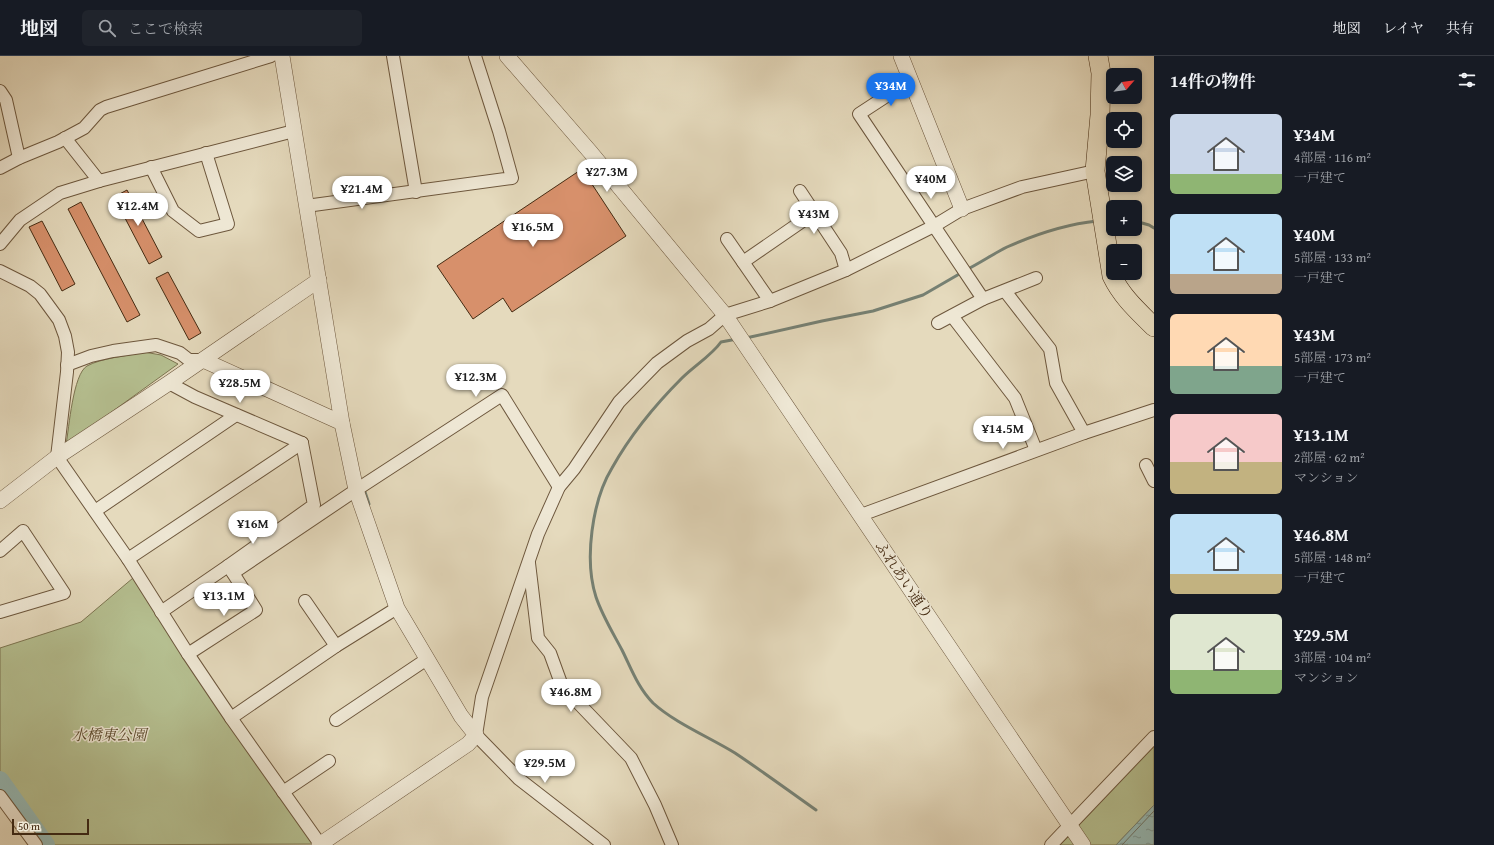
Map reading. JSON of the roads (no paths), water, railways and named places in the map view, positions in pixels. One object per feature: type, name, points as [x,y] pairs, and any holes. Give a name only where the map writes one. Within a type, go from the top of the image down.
[{"type":"main road","points":[[1098,56],[1101,73],[1100,115],[1095,171],[1112,276],[1125,298],[1154,327]]},
{"type":"street","points":[[0,168],[84,128],[100,110],[106,106],[271,56]]},
{"type":"street","points":[[282,56],[306,206],[320,280],[342,423],[356,490],[397,608],[461,716],[476,735],[519,779],[604,845]]},
{"type":"street","points":[[393,56],[416,192]]},
{"type":"street","points":[[306,206],[512,178],[499,131],[475,56]]},
{"type":"street","name":"ふれあい通り","points":[[507,56],[592,154],[725,315],[1083,845]]},
{"type":"street","points":[[901,56],[962,209]]},
{"type":"street","points":[[911,80],[859,114],[984,299]]},
{"type":"street","points":[[0,91],[6,100],[19,158]]},
{"type":"street","points":[[0,244],[20,220],[60,194],[99,181],[151,167],[294,131]]},
{"type":"street","points":[[65,138],[99,181]]},
{"type":"street","points":[[151,167],[172,211],[199,231],[228,224],[206,153]]},
{"type":"street","points":[[0,271],[30,286],[40,294],[59,320],[66,336],[68,352],[57,457],[128,559],[188,654],[231,718],[320,845],[468,744],[476,735],[482,697],[538,534],[559,487],[574,469],[619,402],[657,363],[688,341],[709,329],[725,315],[770,301],[846,270],[934,226],[962,209],[1022,187],[1095,171]]},
{"type":"street","points":[[800,192],[840,252],[846,270]]},
{"type":"street","points":[[743,262],[814,213]]},
{"type":"street","points":[[727,239],[770,301]]},
{"type":"street","points":[[938,323],[984,299],[1036,278]]},
{"type":"street","points":[[0,501],[57,457],[170,383],[320,280]]},
{"type":"street","points":[[1006,291],[1050,349],[1056,383],[1084,433]]},
{"type":"street","points":[[952,316],[1015,398],[1036,450]]},
{"type":"street","points":[[67,365],[106,352],[156,345],[180,353],[189,360],[203,360],[342,423]]},
{"type":"street","points":[[170,383],[195,397],[302,443]]},
{"type":"street","points":[[161,612],[356,490],[502,395],[559,487]]},
{"type":"street","points":[[861,515],[1036,450],[1154,410]]},
{"type":"street","points":[[95,511],[236,415]]},
{"type":"street","points":[[128,559],[302,443]]},
{"type":"street","points":[[231,569],[314,505],[302,443]]},
{"type":"street","points":[[1146,465],[1154,481]]},
{"type":"street","points":[[0,551],[23,531],[64,594],[0,612]]},
{"type":"street","points":[[529,560],[538,638],[550,654],[562,686],[631,758],[655,805],[672,845]]},
{"type":"street","points":[[188,654],[256,610],[231,569]]},
{"type":"street","points":[[306,601],[336,646]]},
{"type":"street","points":[[231,718],[336,646],[397,608]]},
{"type":"street","points":[[336,720],[427,659]]},
{"type":"street","points":[[1051,845],[1071,828],[1154,737]]},
{"type":"street","points":[[283,792],[329,761]]},
{"type":"street","points":[[0,796],[32,844]]},
{"type":"water","points":[[1154,805],[1154,845],[1116,845]]},
{"type":"waterway","points":[[966,270],[1007,247],[1028,238],[1063,227],[1097,221]]},
{"type":"waterway","points":[[1142,223],[1154,228]]},
{"type":"waterway","points":[[746,338],[873,311],[923,295],[961,273]]},
{"type":"waterway","points":[[737,339],[721,342],[682,378],[644,420],[619,455],[605,482],[599,497],[595,514],[591,549],[592,582],[598,604],[604,617],[639,684],[653,703],[671,717],[735,753],[816,810]]},
{"type":"waterway","points":[[364,489],[369,504]]},
{"type":"waterway","points":[[0,780],[46,845]]},
{"type":"park label","name":"水橋東公園","points":[[109,735]]}]
